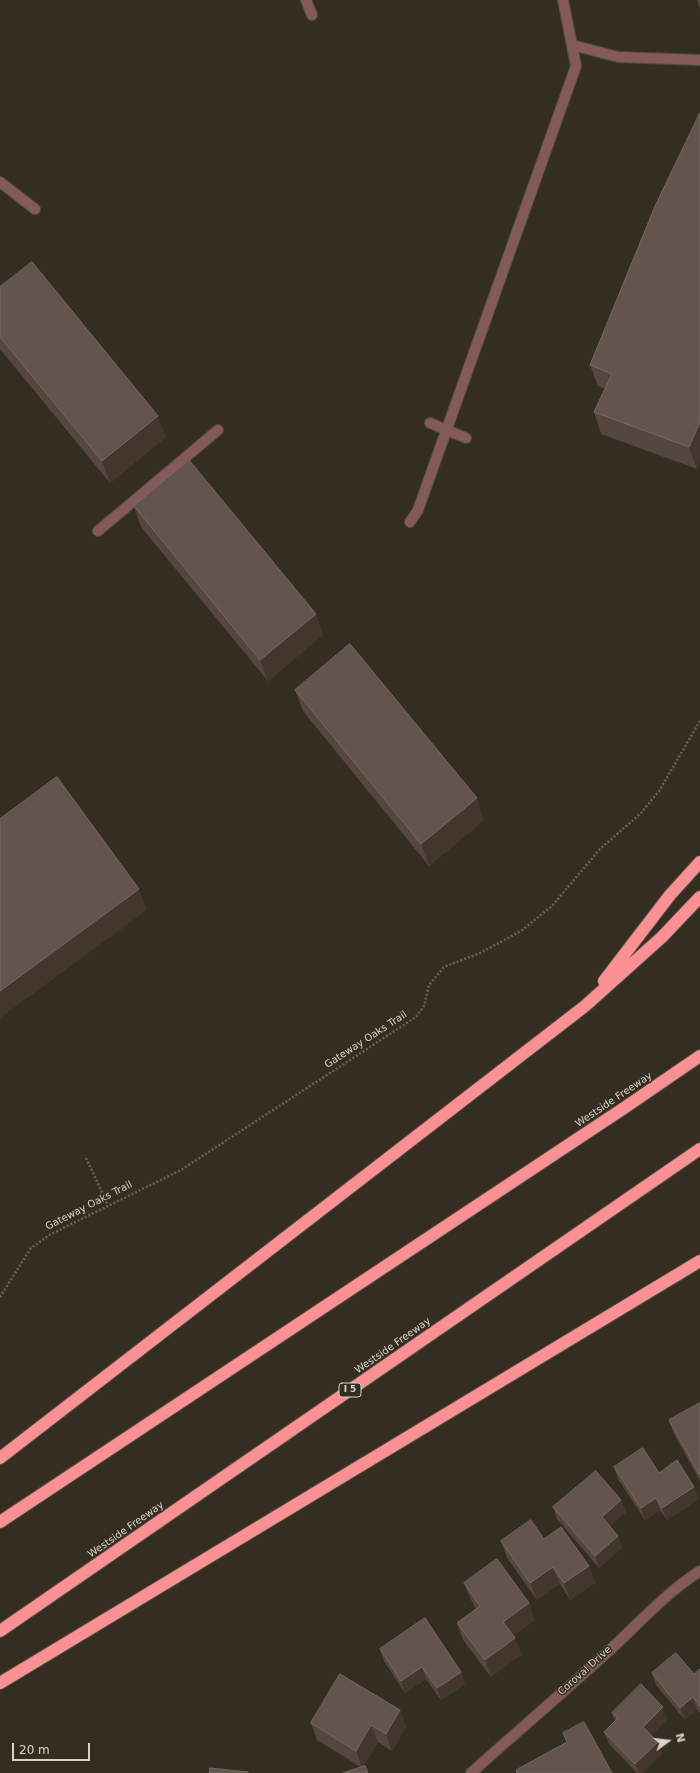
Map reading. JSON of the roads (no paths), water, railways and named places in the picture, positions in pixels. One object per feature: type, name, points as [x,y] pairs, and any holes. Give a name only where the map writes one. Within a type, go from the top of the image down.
[{"type":"highway","points":[[585,1006],[670,895],[700,862]]},
{"type":"highway","points":[[0,1458],[585,1006],[662,936],[700,897]]},
{"type":"highway","name":"Westside Freeway","points":[[0,1522],[700,1056]]},
{"type":"highway","name":"Westside Freeway","points":[[0,1631],[700,1149]]},
{"type":"highway","points":[[0,1683],[700,1261]]},
{"type":"street","points":[[306,0],[312,15]]},
{"type":"street","points":[[410,522],[418,510],[576,66],[563,0]]},
{"type":"street","points":[[572,45],[618,57],[700,60]]},
{"type":"street","points":[[0,182],[35,209]]},
{"type":"street","points":[[430,423],[466,438]]},
{"type":"street","points":[[98,531],[218,430]]},
{"type":"street","name":"Coroval Drive","points":[[471,1773],[614,1646],[652,1608],[688,1578],[700,1571]]}]
